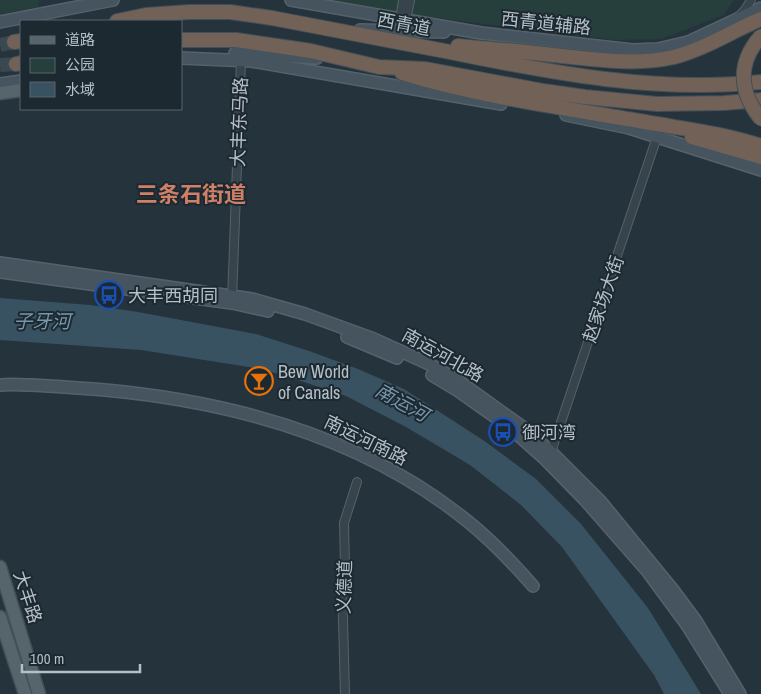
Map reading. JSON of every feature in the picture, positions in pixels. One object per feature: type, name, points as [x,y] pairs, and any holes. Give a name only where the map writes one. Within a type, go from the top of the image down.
[{"type":"highway","name":"西青道","points":[[122,20],[146,15],[230,12],[334,29],[502,63],[573,75],[684,85],[761,82]]},
{"type":"highway","points":[[391,40],[572,57],[640,61],[674,57],[716,41],[761,19]]},
{"type":"highway","points":[[761,36],[749,52],[744,66],[743,78],[744,89],[751,107],[761,120]]},
{"type":"highway","points":[[182,40],[236,40],[311,51],[380,66],[429,81],[646,123],[704,131],[761,146]]},
{"type":"highway","points":[[380,66],[425,69],[543,91],[657,104],[724,103],[761,100]]},
{"type":"highway","points":[[646,123],[761,158]]},
{"type":"main road","points":[[0,93],[20,90]]},
{"type":"main road","name":"大丰路","points":[[0,567],[3,586],[39,694]]},
{"type":"main road","name":"大丰路","points":[[0,618],[25,694]]},
{"type":"street","points":[[0,22],[113,0]]},
{"type":"street","name":"西青道辅路","points":[[291,0],[481,33],[633,50],[658,49],[688,42],[761,8]]},
{"type":"street","points":[[403,0],[403,19]]},
{"type":"street","points":[[403,19],[410,0]]},
{"type":"street","points":[[735,19],[745,10],[751,0]]},
{"type":"street","points":[[334,29],[481,33]]},
{"type":"street","points":[[182,57],[223,52],[344,59]]},
{"type":"street","points":[[182,57],[241,60],[559,114],[630,128],[761,170]]},
{"type":"street","name":"大丰东马路","points":[[232,299],[241,60]]},
{"type":"street","points":[[0,84],[20,81]]},
{"type":"street","name":"赵家场大街","points":[[548,455],[657,137]]},
{"type":"street","name":"南运河北路","points":[[0,263],[232,299],[351,339],[412,364],[457,390],[548,455],[601,502],[696,621],[740,694]]},
{"type":"street","name":"南运河北路","points":[[0,272],[232,299]]},
{"type":"street","name":"南运河南路","points":[[0,385],[64,386],[138,394],[206,405],[256,416],[318,435],[369,457],[420,487],[466,520],[505,555],[533,586]]},
{"type":"street","name":"南运河北路","points":[[548,455],[648,572],[687,625],[730,694]]},
{"type":"street","name":"义德道","points":[[345,694],[342,582],[345,566],[344,523],[357,482]]},
{"type":"green space","points":[[0,0],[39,0],[38,7],[0,14]]},
{"type":"green space","points":[[332,0],[734,0],[724,15],[661,39],[613,40],[429,17]]},
{"type":"water","name":"子牙河","points":[[0,298],[90,305],[256,334],[358,369],[404,389],[483,440],[536,479],[581,524],[648,608],[701,694],[664,694],[654,675],[562,547],[521,505],[470,465],[406,427],[346,396],[283,375],[255,368],[141,350],[0,340]]},
{"type":"tunnel","points":[[0,45],[14,42]]},
{"type":"tunnel","points":[[0,65],[16,64]]},
{"type":"place","name":"大丰西胡同","points":[[109,295]]},
{"type":"place","name":"Bew World of Canals","points":[[259,381]]},
{"type":"place","name":"御河湾","points":[[503,432]]},
{"type":"district","name":"三条石街道","points":[[191,194]]},
{"type":"water label","name":"南运河","points":[[402,402]]}]
